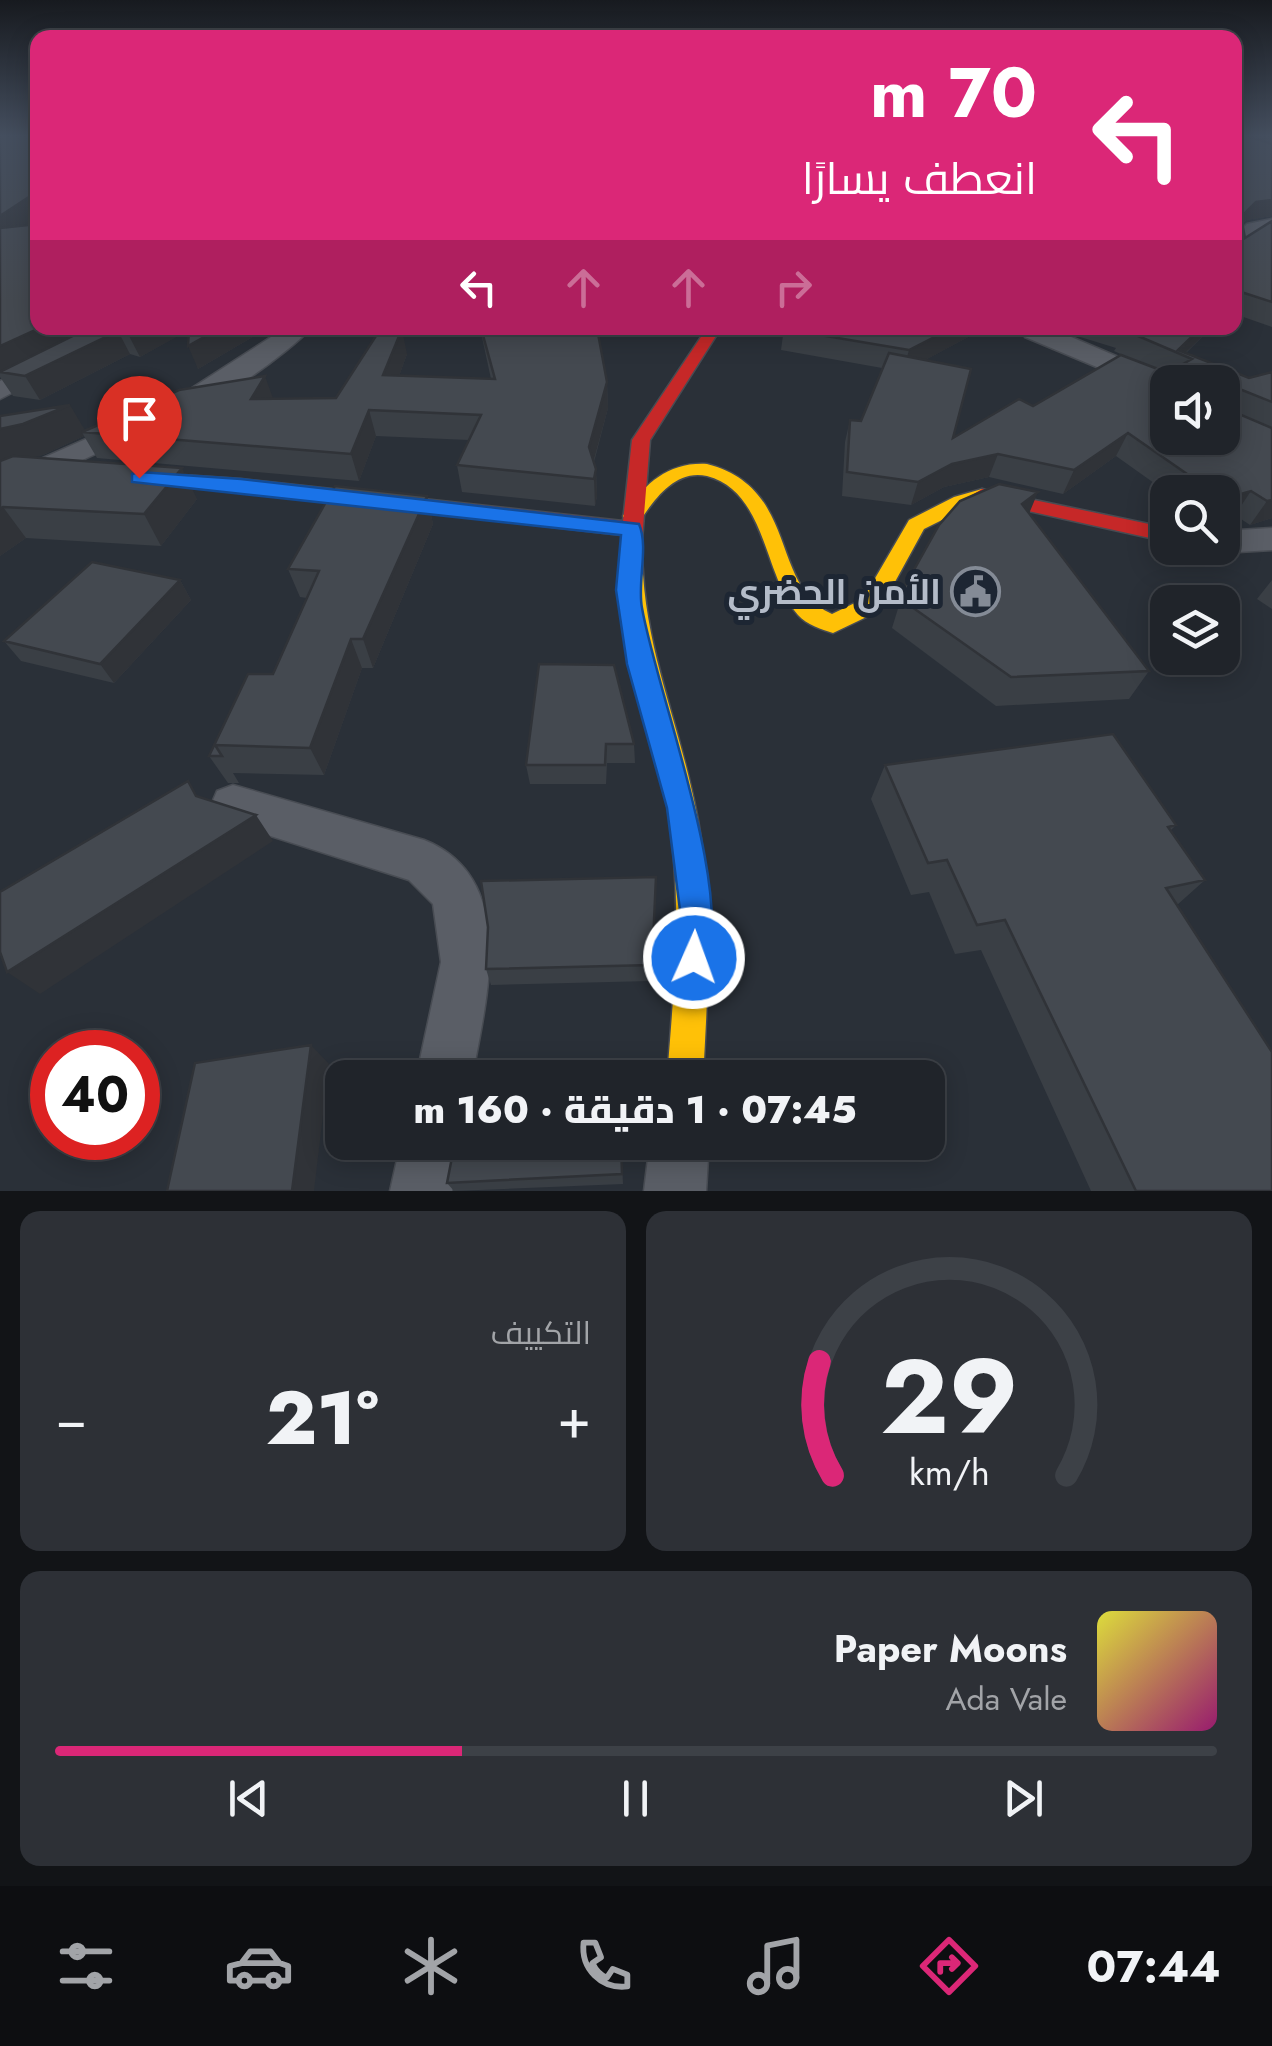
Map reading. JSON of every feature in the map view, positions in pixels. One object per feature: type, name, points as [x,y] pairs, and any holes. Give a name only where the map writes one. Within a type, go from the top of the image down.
[{"type":"street","points":[[1242,241],[1254,228],[1272,225]]},
{"type":"street","points":[[0,390],[111,335]]},
{"type":"street","points":[[0,490],[182,406],[226,381],[289,335]]},
{"type":"street","points":[[685,1060],[696,918],[682,808],[636,646],[628,590],[641,440],[709,335]]},
{"type":"street","points":[[1040,335],[1150,381]]},
{"type":"street","points":[[632,522],[657,481],[687,469],[720,469],[746,489],[808,612],[833,624],[871,605],[916,526],[961,501],[988,494],[1150,531]]},
{"type":"street","points":[[36,471],[241,485],[632,522]]},
{"type":"street","points":[[1240,541],[1272,539]]},
{"type":"street","points":[[233,805],[424,862],[456,893],[467,962],[448,1060]]},
{"type":"street","points":[[421,1191],[427,1160]]},
{"type":"street","points":[[675,1191],[678,1160]]},
{"type":"building","points":[[0,191],[30,191],[30,196],[0,216]]},
{"type":"building","points":[[1242,191],[1272,191],[1272,200],[1256,202],[1242,216]]},
{"type":"building","points":[[1272,221],[1272,302],[1242,292],[1242,222],[1245,238]]},
{"type":"building","points":[[30,225],[30,332],[0,346],[0,228]]},
{"type":"building","points":[[75,335],[110,335],[25,376],[0,372]]},
{"type":"building","points":[[189,335],[208,335],[188,346]]},
{"type":"building","points":[[376,335],[400,335],[383,375],[495,379],[483,335],[598,335],[607,382],[589,447],[596,469],[594,479],[457,465],[481,415],[369,410],[351,454],[82,432],[179,390],[265,376],[251,399],[336,398]]},
{"type":"building","points":[[820,335],[938,335],[909,350]]},
{"type":"building","points":[[1136,335],[1194,335],[1178,350],[1216,365],[1183,364],[1192,359]]},
{"type":"building","points":[[889,353],[971,369],[953,438],[1019,399],[1033,406],[1121,355],[1150,366],[1150,448],[1128,433],[1074,470],[998,454],[952,464],[918,482],[847,472],[850,420],[861,421]]},
{"type":"building","points":[[1272,372],[1272,402],[1240,389],[1240,374],[1249,378]]},
{"type":"building","points":[[70,405],[23,424],[0,429],[0,416]]},
{"type":"building","points":[[1240,415],[1272,428],[1272,500],[1251,491],[1240,494],[1240,475],[1189,475],[1160,455],[1240,455]]},
{"type":"building","points":[[13,456],[182,468],[144,514],[0,509],[0,461]]},
{"type":"building","name":"الأمن الحضري","points":[[999,484],[1038,492],[1022,504],[1149,671],[1011,677],[902,600],[905,586],[939,525],[960,501]]},
{"type":"building","points":[[335,486],[427,496],[363,639],[351,639],[310,748],[215,745],[222,756],[209,756],[248,674],[273,674],[319,571],[288,569]]},
{"type":"building","points":[[92,562],[180,580],[100,664],[4,641]]},
{"type":"building","points":[[539,664],[614,665],[634,744],[606,744],[605,765],[526,765]]},
{"type":"building","points":[[1113,734],[1176,825],[1168,827],[1205,880],[1166,888],[1272,1052],[1272,1191],[1136,1191],[1005,920],[977,925],[947,860],[928,863],[885,765]]},
{"type":"building","points":[[188,781],[196,796],[256,815],[7,972],[0,952],[0,892]]},
{"type":"building","points":[[656,877],[652,965],[486,969],[488,927],[481,881]]},
{"type":"building","points":[[311,1045],[292,1191],[167,1191],[195,1063]]},
{"type":"building","points":[[451,1160],[622,1160],[622,1174],[447,1183]]},
{"type":"traffic: slow","points":[[633,516],[655,488],[683,471],[707,470],[729,478],[746,491],[758,508],[784,571],[806,609],[833,624],[871,605],[916,525],[961,501],[982,495]]},
{"type":"traffic: slow","points":[[632,540],[633,613],[674,775],[687,844],[692,944],[686,1060]]},
{"type":"traffic: jam","points":[[632,540],[641,440],[709,335]]},
{"type":"traffic: jam","points":[[121,477],[241,485],[632,529]]},
{"type":"traffic: jam","points":[[982,495],[1150,531]]},
{"type":"place","name":"الأمن الحضري","points":[[976,592]]},
{"type":"route","points":[[139,478],[241,485],[632,529],[628,590],[640,664],[682,808],[696,918],[694,958]]}]
